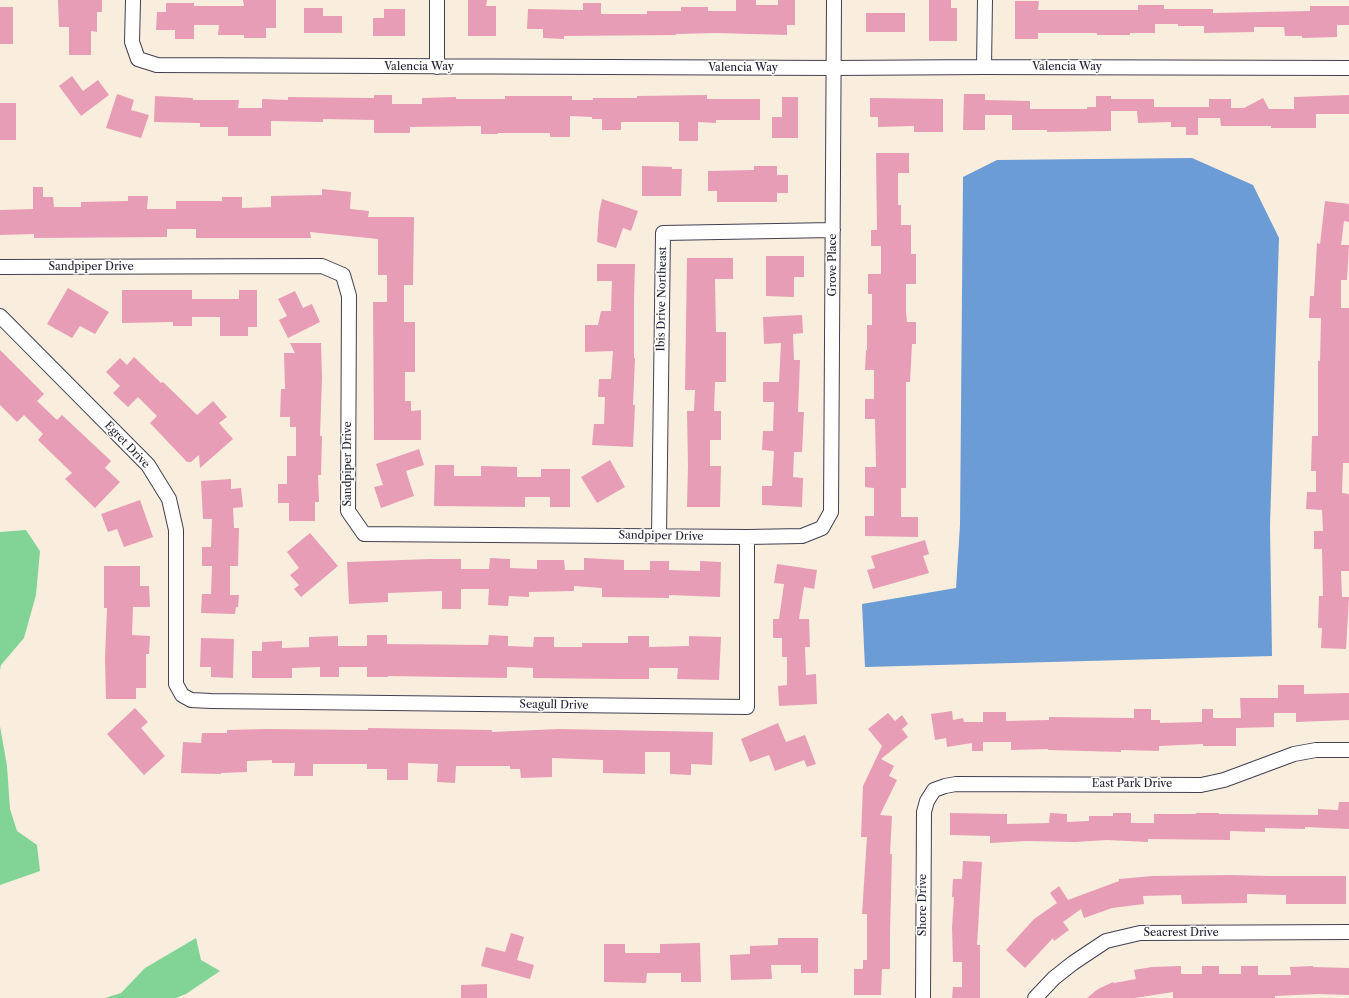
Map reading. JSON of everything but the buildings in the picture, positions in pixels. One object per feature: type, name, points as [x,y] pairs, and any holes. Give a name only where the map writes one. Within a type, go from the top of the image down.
[{"type":"street","name":"Valencia Way","points":[[133,0],[132,42],[138,59],[157,65],[834,68],[1349,68]]},
{"type":"street","points":[[437,0],[437,67]]},
{"type":"street","name":"Grove Place","points":[[822,528],[831,512],[834,0]]},
{"type":"street","points":[[984,67],[985,0]]},
{"type":"street","name":"Ibis Drive Northeast","points":[[659,535],[663,233],[833,230]]},
{"type":"street","name":"Sandpiper Drive","points":[[0,267],[322,266],[343,275],[349,296],[348,511],[364,534],[659,535],[747,537],[802,536],[822,528]]},
{"type":"street","name":"Egret Drive","points":[[0,316],[148,465],[169,499],[176,530],[176,684],[182,695],[191,700]]},
{"type":"street","name":"Seagull Drive","points":[[191,700],[747,707],[747,537]]},
{"type":"street","name":"East Park Drive","points":[[924,812],[927,801],[934,790],[951,785],[1201,784],[1224,780],[1294,754],[1316,750],[1349,750]]},
{"type":"street","name":"Shore Drive","points":[[923,998],[924,812]]},
{"type":"street","name":"Seacrest Drive","points":[[1035,998],[1054,978],[1073,963],[1106,941],[1140,933],[1349,932]]},
{"type":"green space","points":[[26,530],[40,551],[36,595],[24,638],[1,665],[0,670],[0,532]]},
{"type":"green space","points":[[0,726],[7,766],[10,809],[17,831],[37,845],[40,871],[0,885]]},
{"type":"green space","points":[[196,938],[201,960],[220,971],[186,994],[176,998],[105,998],[121,993],[145,968]]},
{"type":"water","points":[[1192,158],[1253,185],[1279,238],[1270,525],[1272,656],[865,667],[862,604],[956,588],[960,525],[963,177],[997,160]]}]
